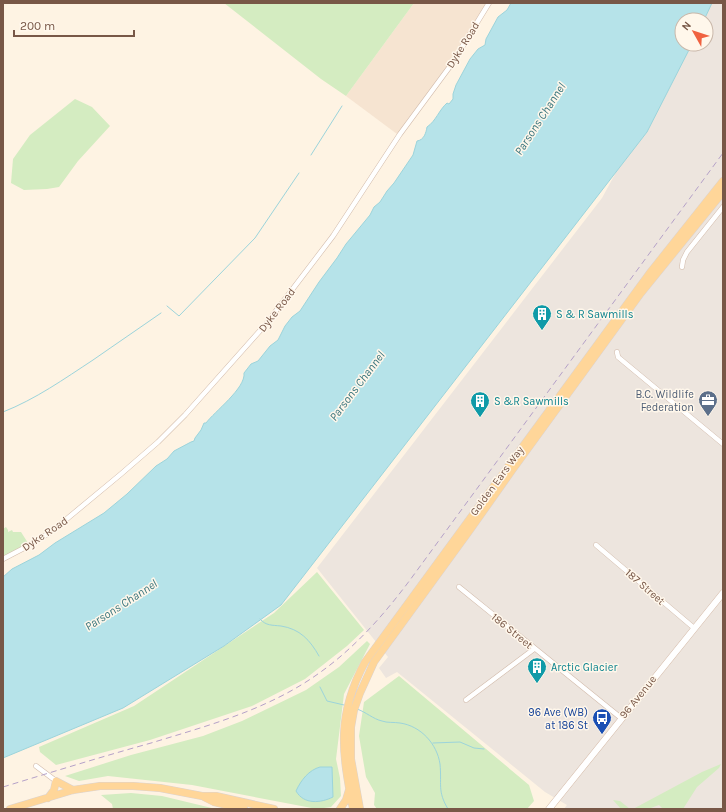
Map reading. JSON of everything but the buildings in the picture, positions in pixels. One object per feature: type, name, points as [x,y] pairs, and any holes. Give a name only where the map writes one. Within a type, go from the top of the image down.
[{"type":"main road","name":"Golden Ears Way","points":[[353,809],[344,760],[347,736],[347,711],[354,685],[365,662],[656,264],[723,181]]},
{"type":"main road","name":"Golden Ears Way","points":[[360,809],[347,736],[354,710],[365,680],[379,655],[641,293],[723,192]]},
{"type":"main road","name":"96 Avenue","points":[[549,809],[723,593]]},
{"type":"main road","points":[[48,798],[54,790],[56,781],[73,790]]},
{"type":"main road","points":[[10,809],[73,790],[100,786],[160,788],[202,796],[216,796],[274,809]]},
{"type":"main road","points":[[340,809],[346,800],[349,790]]},
{"type":"main road","points":[[202,796],[214,802],[244,809]]},
{"type":"main road","points":[[359,800],[366,809]]},
{"type":"main road","name":"96 Avenue","points":[[544,809],[554,802]]},
{"type":"street","name":"Dyke Road","points":[[3,559],[51,532],[158,442],[185,415],[266,324],[333,236],[400,134],[452,65],[489,3]]},
{"type":"street","points":[[682,267],[683,260],[687,252],[723,207]]},
{"type":"street","points":[[617,352],[618,357],[723,444]]},
{"type":"street","name":"187 Street","points":[[596,545],[694,628]]},
{"type":"street","name":"186 Street","points":[[459,587],[621,718]]},
{"type":"street","points":[[466,700],[534,649]]},
{"type":"street","points":[[36,766],[56,781]]},
{"type":"shaded area","points":[[414,3],[486,3],[457,53],[397,134],[346,96]]},
{"type":"shaded area","points":[[709,3],[723,3],[723,809],[564,809],[567,805],[545,792],[397,672],[386,678],[379,668],[388,657],[317,568],[602,198],[682,52],[714,52],[714,12],[704,12]]},
{"type":"green space","points":[[224,3],[414,3],[346,96],[321,79]]},
{"type":"green space","points":[[75,99],[92,107],[110,126],[78,161],[59,187],[24,190],[11,183],[13,159],[30,135]]},
{"type":"green space","points":[[6,527],[8,532],[12,530],[13,532],[21,532],[28,543],[3,557],[3,529]]},
{"type":"green space","points":[[317,572],[364,630],[347,646],[305,679],[252,706],[150,740],[56,765],[40,752],[39,747],[134,706],[274,613]]},
{"type":"green space","points":[[367,641],[370,644],[344,694],[336,759],[340,778],[341,796],[331,807],[317,809],[192,785],[108,776],[79,781],[65,776],[131,755],[203,736],[242,721],[306,690],[339,667]]},
{"type":"green space","points":[[399,676],[529,785],[534,801],[527,809],[377,809],[374,805],[375,793],[366,777],[359,736],[364,702]]},
{"type":"green space","points":[[721,764],[719,768],[697,787],[683,809],[663,809],[659,805],[648,809],[633,809],[702,772]]},
{"type":"green space","points":[[131,793],[162,796],[216,809],[113,809],[112,804],[101,795]]},
{"type":"green space","points":[[613,800],[620,801],[630,809],[621,809]]},
{"type":"water","name":"Parsons Channel","points":[[511,3],[712,3],[708,12],[674,12],[674,52],[688,52],[647,132],[281,605],[224,646],[123,708],[3,758],[3,577],[12,569],[39,555],[55,543],[104,513],[127,494],[156,466],[167,459],[174,451],[194,441],[204,423],[206,423],[235,393],[240,386],[244,373],[251,364],[258,361],[270,346],[278,340],[285,326],[292,317],[300,311],[346,244],[394,183],[413,155],[417,141],[423,138],[427,127],[433,122],[444,106],[447,103],[449,104],[453,99],[456,85],[470,59],[478,49],[485,45],[486,39],[498,17],[507,10]]},
{"type":"water","points":[[320,767],[332,767],[333,797],[323,801],[313,802],[303,799],[296,791],[298,787],[309,773]]},
{"type":"waterway","points":[[311,155],[342,106]]},
{"type":"waterway","points":[[167,306],[179,316],[255,238],[299,173]]},
{"type":"waterway","points":[[3,412],[38,395],[93,360],[161,313]]},
{"type":"waterway","points":[[260,619],[267,624],[288,627],[304,636],[319,656]]},
{"type":"waterway","points":[[320,687],[327,701],[344,705]]},
{"type":"waterway","points":[[357,709],[379,720],[408,725],[415,728],[427,737],[432,743],[438,757],[440,764],[441,792],[448,809]]},
{"type":"waterway","points":[[433,743],[460,742],[474,748],[484,749]]},
{"type":"railway","points":[[3,787],[193,730],[256,708],[296,688],[315,676],[355,644],[389,607],[410,580],[723,153]]},
{"type":"place","name":"S & R Sawmills","points":[[542,331]]},
{"type":"place","name":"B.C. Wildlife Federation","points":[[708,417]]},
{"type":"place","name":"S &R Sawmills","points":[[480,418]]},
{"type":"place","name":"Arctic Glacier","points":[[537,684]]},
{"type":"place","name":"96 Ave (WB) at 186 St","points":[[602,735]]}]
